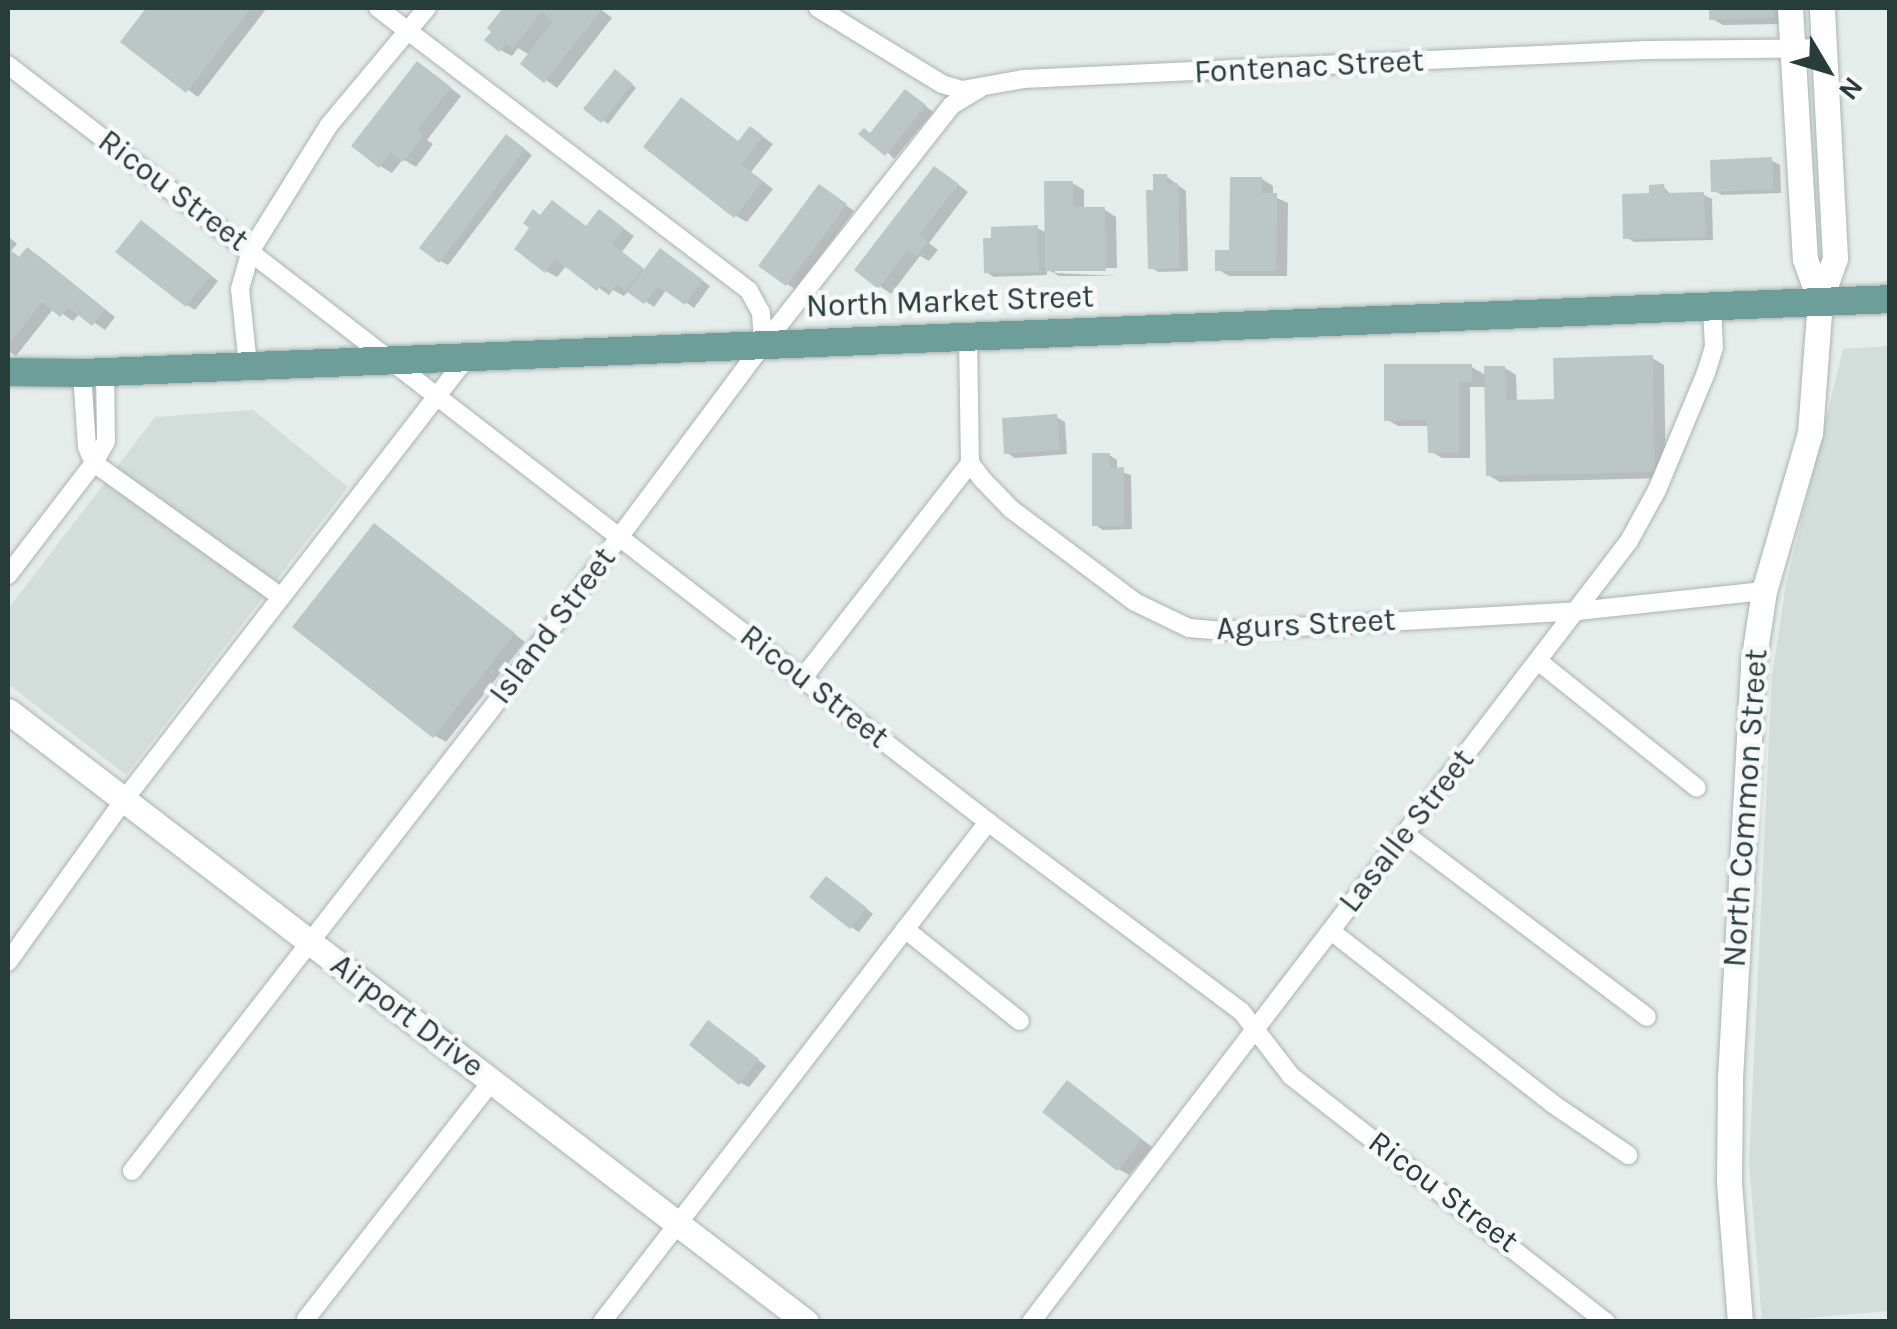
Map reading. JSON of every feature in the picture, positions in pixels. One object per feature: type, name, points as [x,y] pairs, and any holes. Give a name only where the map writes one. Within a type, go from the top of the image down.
[{"type":"main road","name":"North Common Street","points":[[1790,8],[1805,259],[1820,301]]},
{"type":"main road","name":"North Common Street","points":[[1740,1322],[1729,1181],[1730,1078],[1753,663],[1764,591],[1810,433],[1820,301],[1834,258],[1822,8]]},
{"type":"main road","name":"North Market Street","points":[[9,374],[1890,299]]},
{"type":"main road","name":"Airport Drive","points":[[8,711],[806,1322]]},
{"type":"street","points":[[378,8],[749,291],[760,313],[763,344]]},
{"type":"street","points":[[248,365],[240,289],[251,250],[303,160],[427,8]]},
{"type":"street","name":"Fontenac Street","points":[[818,8],[942,84],[980,88],[1023,79],[1646,50],[1824,48]]},
{"type":"street","name":"Ricou Street","points":[[8,65],[988,822],[1242,1011],[1266,1048],[1291,1076],[1606,1322]]},
{"type":"street","name":"Island Street","points":[[132,1171],[621,537],[763,344],[952,105],[980,88]]},
{"type":"street","name":"Lasalle Street","points":[[1031,1322],[1629,541],[1657,490],[1706,373],[1714,347],[1712,307]]},
{"type":"street","points":[[802,678],[970,464],[968,337]]},
{"type":"street","points":[[8,962],[124,800],[468,356]]},
{"type":"street","points":[[94,372],[87,447],[94,463],[281,598]]},
{"type":"street","points":[[8,575],[94,463]]},
{"type":"street","name":"Agurs Street","points":[[970,464],[1011,509],[1135,602],[1189,628],[1224,631],[1577,611],[1764,591]]},
{"type":"street","points":[[1538,661],[1697,788]]},
{"type":"street","points":[[602,1322],[988,822]]},
{"type":"street","points":[[1405,834],[1646,1017]]},
{"type":"street","points":[[905,930],[1020,1021]]},
{"type":"street","points":[[1331,930],[1553,1104],[1628,1155]]},
{"type":"street","points":[[306,1319],[492,1081]]},
{"type":"shaded area","points":[[1889,346],[1889,1311],[1762,1322],[1749,1163],[1772,676],[1786,584],[1843,349]]},
{"type":"shaded area","points":[[253,410],[348,487],[126,775],[8,684],[8,609],[155,417]]},
{"type":"building","points":[[146,8],[251,8],[186,93],[120,42]]},
{"type":"building","points":[[503,8],[602,9],[544,83],[520,64],[553,21],[542,12],[513,48],[506,43],[499,52],[484,40],[491,32],[487,28]]},
{"type":"building","points":[[1709,8],[1775,8],[1775,18],[1709,20]]},
{"type":"building","points":[[417,61],[451,87],[417,131],[423,136],[403,162],[391,153],[379,168],[351,146]]},
{"type":"building","points":[[615,69],[633,84],[601,123],[583,109]]},
{"type":"building","points":[[905,89],[926,105],[885,156],[858,134],[864,128],[870,133]]},
{"type":"building","points":[[681,97],[738,141],[750,126],[763,136],[741,164],[763,181],[734,218],[643,147]]},
{"type":"building","points":[[506,134],[525,149],[439,263],[419,248]]},
{"type":"building","points":[[1772,157],[1773,189],[1711,192],[1710,160]]},
{"type":"building","points":[[934,166],[959,184],[919,235],[928,242],[916,256],[908,250],[878,289],[854,270]]},
{"type":"building","points":[[1153,174],[1167,174],[1167,184],[1178,183],[1180,268],[1148,269],[1146,190],[1153,190]]},
{"type":"building","points":[[1230,177],[1262,177],[1262,193],[1277,193],[1276,271],[1215,271],[1215,250],[1229,250]]},
{"type":"building","points":[[1044,181],[1073,181],[1073,207],[1105,207],[1106,271],[1045,271]]},
{"type":"building","points":[[819,184],[847,204],[786,286],[758,266]]},
{"type":"building","points":[[1664,184],[1665,193],[1704,192],[1706,237],[1623,239],[1622,194],[1649,193],[1649,185]]},
{"type":"building","points":[[552,200],[586,226],[599,209],[624,228],[612,244],[643,268],[625,291],[617,284],[611,292],[601,285],[597,291],[555,259],[545,273],[514,249],[529,228],[523,223],[533,209],[540,215]]},
{"type":"building","points":[[141,220],[211,275],[186,307],[115,252]]},
{"type":"building","points":[[1038,225],[1039,272],[984,273],[983,238],[991,238],[991,227]]},
{"type":"building","points":[[27,247],[105,309],[92,326],[68,307],[60,317],[42,302],[8,345],[8,248],[19,257]]},
{"type":"building","points":[[660,248],[703,280],[685,305],[658,286],[644,304],[627,292]]},
{"type":"building","points":[[1653,355],[1655,472],[1486,476],[1484,366],[1505,366],[1506,400],[1554,399],[1553,358]]},
{"type":"building","points":[[1384,364],[1472,364],[1472,382],[1459,382],[1459,453],[1428,453],[1427,420],[1384,421]]},
{"type":"building","points":[[1057,414],[1060,450],[1004,454],[1002,418]]},
{"type":"building","points":[[1092,453],[1110,453],[1110,468],[1124,467],[1124,526],[1092,526]]},
{"type":"building","points":[[374,523],[515,633],[433,738],[292,627]]},
{"type":"building","points":[[826,876],[867,908],[850,929],[809,897]]},
{"type":"building","points":[[708,1020],[759,1059],[739,1085],[689,1045]]},
{"type":"building","points":[[1067,1080],[1142,1139],[1117,1171],[1042,1112]]}]
